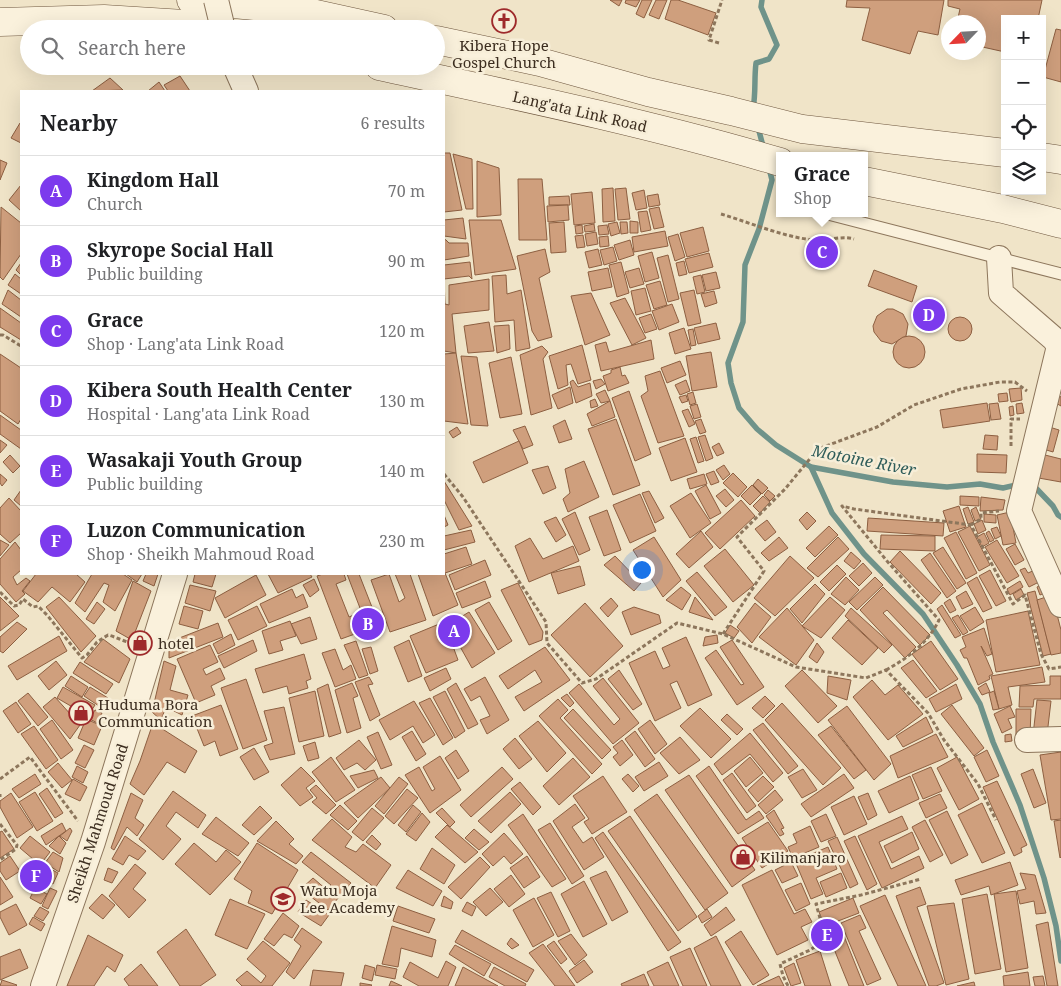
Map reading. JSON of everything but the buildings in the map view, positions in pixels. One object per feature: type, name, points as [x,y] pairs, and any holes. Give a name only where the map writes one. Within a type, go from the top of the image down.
[{"type":"main road","points":[[191,0],[298,10],[343,20]]},
{"type":"main road","points":[[69,20],[120,20]]},
{"type":"main road","points":[[0,22],[20,21]]},
{"type":"main road","points":[[445,42],[540,62],[648,92],[731,110],[802,129],[1001,152]]},
{"type":"main road","name":"Lang'ata Link Road","points":[[420,75],[714,142],[776,161]]},
{"type":"main road","points":[[1046,158],[1061,160]]},
{"type":"main road","points":[[868,182],[1061,224]]},
{"type":"street","points":[[216,0],[221,20]]},
{"type":"street","points":[[999,258],[1001,293],[1054,339],[1058,346],[1019,512],[1061,605]]},
{"type":"street","name":"Sheikh Mahmoud Road","points":[[43,986],[93,842],[175,575]]},
{"type":"street","points":[[1027,740],[1061,739]]},
{"type":"lane","points":[[840,217],[1061,274]]},
{"type":"path","points":[[720,43],[709,40],[722,0]]},
{"type":"path","points":[[721,214],[793,236],[814,240],[845,237],[855,239]]},
{"type":"path","points":[[0,335],[20,345]]},
{"type":"path","points":[[724,634],[764,571],[737,536],[786,489],[818,449],[877,427],[914,405],[961,390],[1000,382],[1016,382],[1028,392]]},
{"type":"path","points":[[445,475],[463,498],[546,622],[547,643],[582,683],[596,680],[677,623],[724,634],[796,667],[866,678],[902,662],[925,642],[939,620],[887,562],[842,506],[971,525],[1013,604],[1026,595],[1040,654],[1049,669],[1061,667]]},
{"type":"path","points":[[0,592],[14,606],[19,605],[23,598],[33,607],[38,606],[47,614],[82,658],[87,655],[97,642],[108,635],[151,651]]},
{"type":"path","points":[[886,670],[928,713],[944,740],[978,784],[996,820]]},
{"type":"path","points":[[0,779],[30,757],[93,842]]},
{"type":"path","points":[[0,824],[17,846],[16,849],[0,860]]},
{"type":"path","points":[[788,986],[782,976],[780,964],[810,950],[826,939],[816,904],[861,895],[921,879]]},
{"type":"waterway","name":"Motoine River","points":[[753,109],[756,63],[769,59],[777,45],[761,7],[762,0]]},
{"type":"waterway","name":"Motoine River","points":[[758,127],[764,150]]},
{"type":"waterway","name":"Motoine River","points":[[769,168],[772,180],[759,229],[745,265],[743,322],[728,363],[731,383],[739,408],[757,429],[776,445],[811,467],[893,482],[947,487],[980,484],[1003,488],[1020,484]]},
{"type":"waterway","points":[[811,467],[832,513],[864,554],[923,614],[980,704],[993,742],[1020,805],[1044,878],[1056,926],[1061,961]]},
{"type":"waterway","name":"Motoine River","points":[[1033,485],[1061,517]]},
{"type":"place","name":"Kibera Hope Gospel Church","points":[[504,21]]},
{"type":"place","name":"Grace","points":[[822,252]]},
{"type":"place","name":"Kibera South Health Center","points":[[929,315]]},
{"type":"place","name":"Skyrope Social Hall","points":[[368,624]]},
{"type":"place","name":"Kingdom Hall","points":[[454,631]]},
{"type":"place","name":"hotel","points":[[140,643]]},
{"type":"place","name":"Huduma Bora Communication","points":[[81,713]]},
{"type":"place","name":"Kilimanjaro","points":[[743,857]]},
{"type":"place","name":"Luzon Communication","points":[[36,876]]},
{"type":"place","name":"Watu Moja Lee Academy","points":[[283,899]]},
{"type":"place","name":"Wasakaji Youth Group","points":[[827,935]]}]
